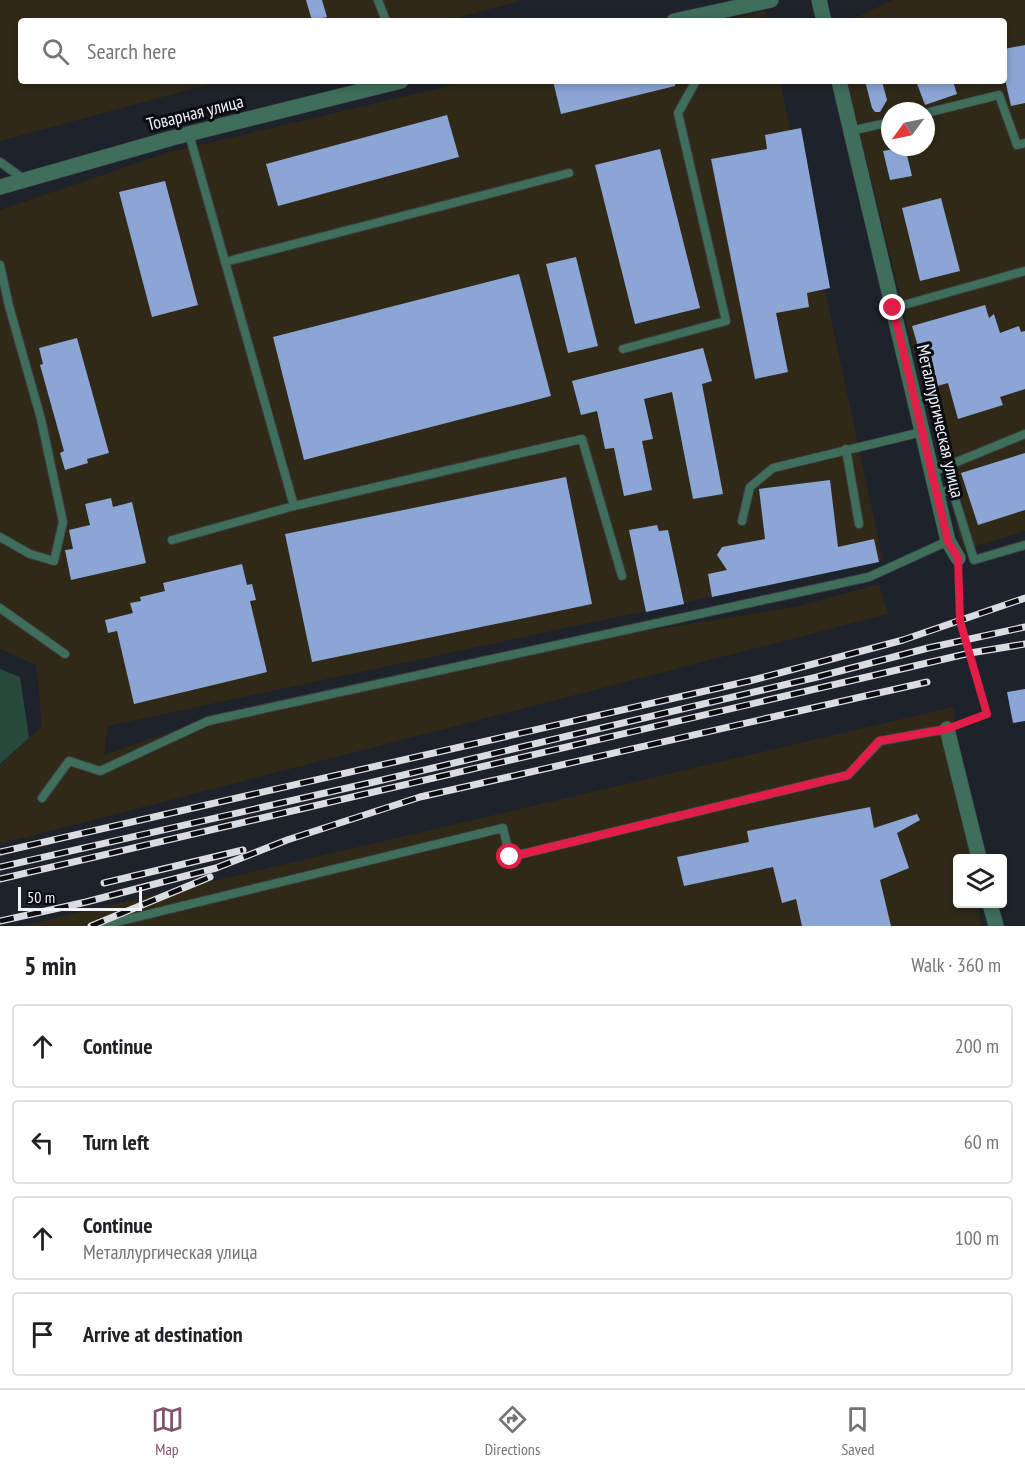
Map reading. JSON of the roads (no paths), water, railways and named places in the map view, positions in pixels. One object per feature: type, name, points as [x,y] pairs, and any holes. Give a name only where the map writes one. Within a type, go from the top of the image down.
[{"type":"street","points":[[702,18],[771,0]]},
{"type":"street","points":[[819,0],[823,18]]},
{"type":"street","name":"Товарная улица","points":[[0,187],[189,134],[389,84]]},
{"type":"street","name":"Металлургическая улица","points":[[839,84],[948,542],[958,558]]},
{"type":"street","points":[[947,729],[978,854]]},
{"type":"street","points":[[991,908],[996,926]]},
{"type":"lane","points":[[378,0],[385,18]]},
{"type":"lane","points":[[623,349],[726,321],[678,113],[694,84]]},
{"type":"lane","points":[[935,111],[999,95],[1017,145],[1025,144]]},
{"type":"lane","points":[[850,131],[881,124]]},
{"type":"lane","points":[[189,134],[294,506]]},
{"type":"lane","points":[[0,162],[25,180]]},
{"type":"lane","points":[[225,262],[569,173]]},
{"type":"lane","points":[[0,265],[4,308],[41,419],[63,522],[54,561],[30,554],[0,537]]},
{"type":"lane","points":[[893,308],[1025,271]]},
{"type":"lane","points":[[742,521],[750,487],[773,468],[922,432]]},
{"type":"lane","points":[[932,472],[1025,434]]},
{"type":"lane","points":[[172,540],[294,506],[582,439],[622,576]]},
{"type":"lane","points":[[846,449],[859,524]]},
{"type":"lane","points":[[937,494],[952,489],[974,560],[1025,545]]},
{"type":"lane","points":[[42,798],[69,761],[100,771],[208,721],[869,577],[948,542]]},
{"type":"lane","points":[[0,608],[65,654]]},
{"type":"lane","points":[[100,926],[503,828],[510,857],[848,775],[879,741],[947,729]]},
{"type":"railway","points":[[0,852],[749,681],[903,640],[1025,598]]},
{"type":"railway","points":[[0,867],[378,781],[817,677],[928,648],[1025,627]]},
{"type":"railway","points":[[0,879],[970,653],[1025,644]]},
{"type":"railway","points":[[0,921],[86,902],[216,868],[287,840],[420,797],[927,682]]},
{"type":"railway","points":[[104,883],[243,850]]},
{"type":"railway","points":[[91,926],[210,877]]}]
